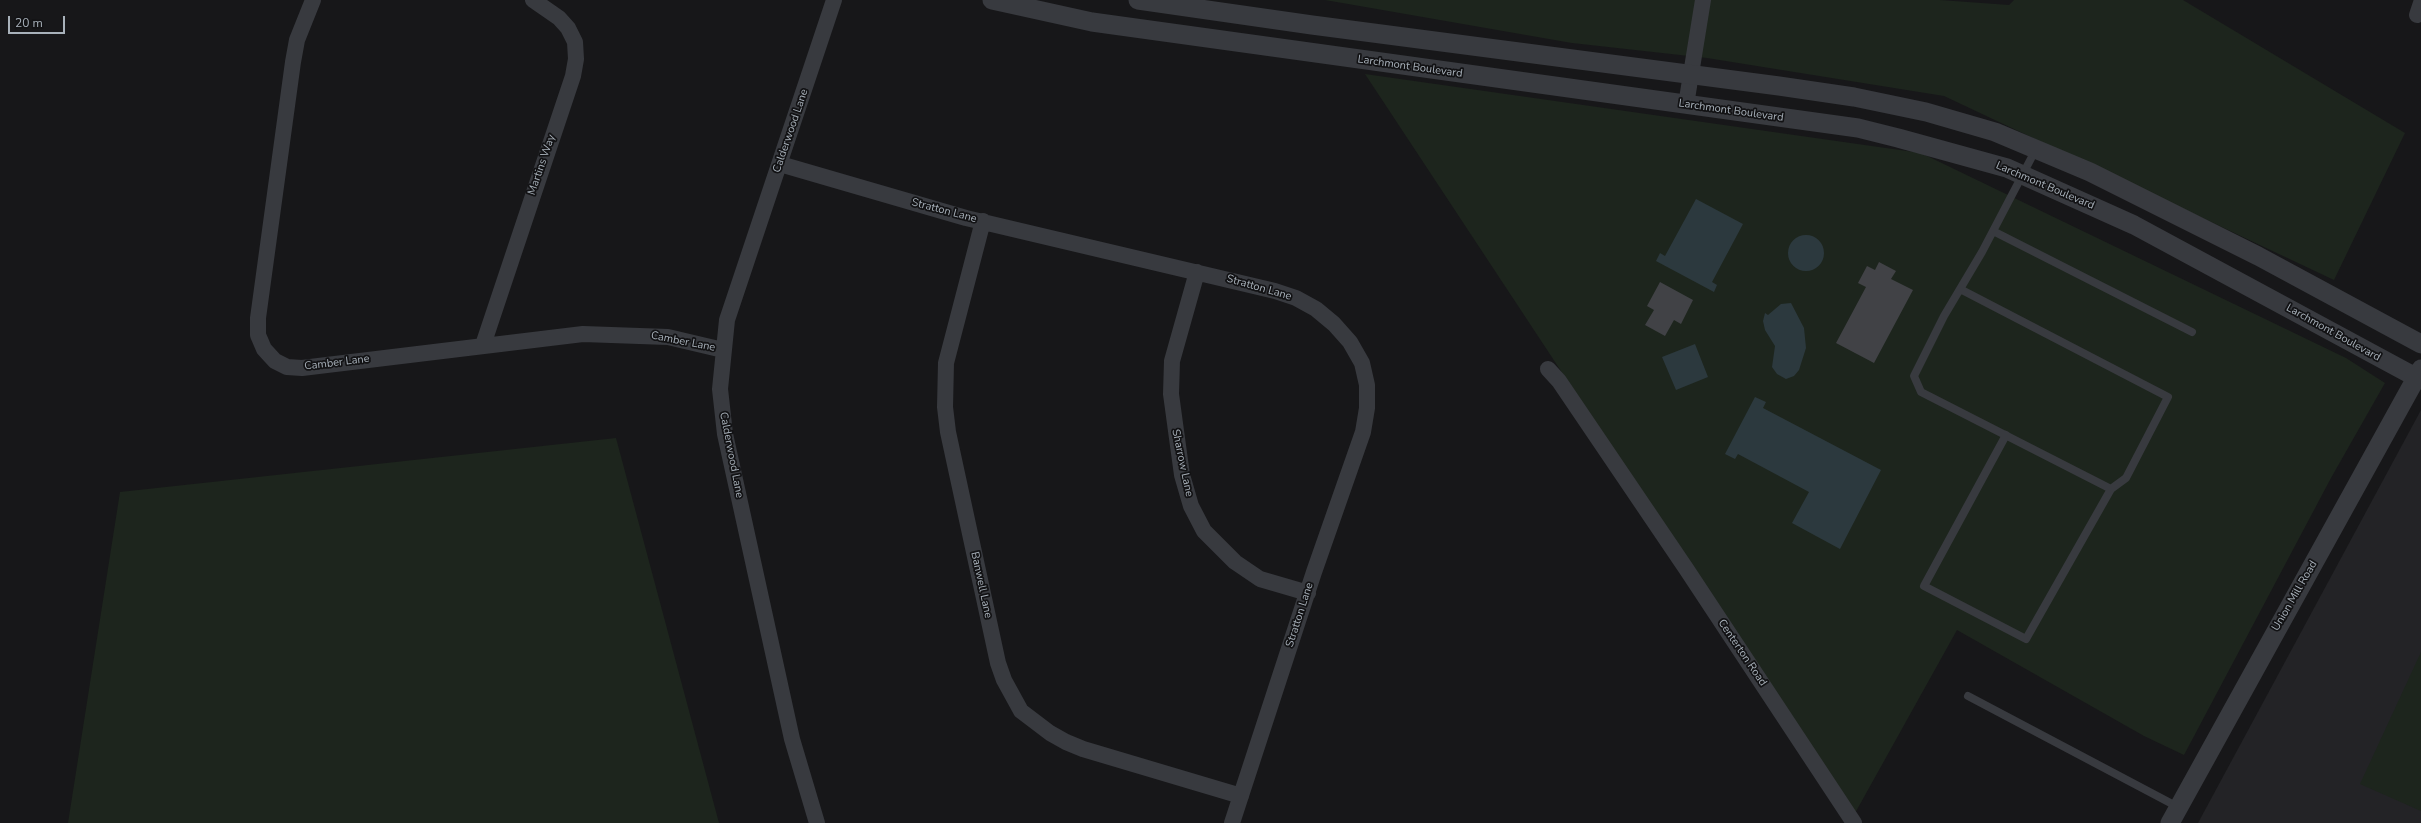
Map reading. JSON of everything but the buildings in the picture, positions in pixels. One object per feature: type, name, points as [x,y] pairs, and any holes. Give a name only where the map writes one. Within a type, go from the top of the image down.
[{"type":"street","name":"Camber Lane","points":[[313,0],[297,40],[258,318],[258,335],[264,349],[275,361],[287,367],[302,368],[583,334],[620,334],[668,337],[722,350]]},
{"type":"street","name":"Martins Way","points":[[483,346],[573,76],[576,59],[575,42],[568,28],[559,18],[533,0]]},
{"type":"street","name":"Calderwood Lane","points":[[817,823],[792,739],[725,434],[720,389],[722,350],[727,320],[834,0]]},
{"type":"street","name":"Larchmont Boulevard","points":[[992,0],[1092,22],[1858,128],[2000,166],[2023,176],[2134,225],[2420,376]]},
{"type":"street","points":[[1138,0],[1260,18],[1691,74],[1854,97],[1898,106],[1995,132],[2090,172],[2178,215],[2421,344]]},
{"type":"street","points":[[1686,105],[1703,0]]},
{"type":"street","name":"Stratton Lane","points":[[780,164],[983,221],[1275,290],[1296,298],[1316,309],[1334,324],[1350,342],[1362,363],[1367,385],[1367,408],[1363,432],[1232,823]]},
{"type":"street","name":"Banwell Lane","points":[[983,221],[946,364],[945,407],[953,455],[998,663],[1004,680],[1021,711],[1050,733],[1066,742],[1083,749],[1241,796]]},
{"type":"street","name":"Sharrow Lane","points":[[1197,272],[1172,361],[1171,394],[1182,475],[1191,506],[1204,531],[1235,562],[1260,579],[1308,593]]},
{"type":"street","name":"Centerton Road","points":[[1548,369],[1559,381],[1627,484],[1687,570],[1854,823]]},
{"type":"street","name":"Union Mill Road","points":[[2175,815],[2420,376]]},
{"type":"lane","points":[[2036,148],[2023,176],[1960,289],[1914,376],[1921,392],[2111,489]]},
{"type":"lane","points":[[1993,231],[2192,332]]},
{"type":"lane","points":[[1960,289],[2168,397],[2126,478],[2111,489],[2026,639],[1924,586],[2006,435]]},
{"type":"lane","points":[[1968,696],[2175,815]]},
{"type":"shaded area","points":[[1325,0],[1940,0],[2009,5],[2014,0],[2183,0],[2405,133],[2334,280],[1944,96],[1707,58],[1572,43]]},
{"type":"shaded area","points":[[1365,74],[1921,153],[2346,358],[2385,383],[2331,478],[2184,755],[2144,736],[1957,630],[1854,815]]},
{"type":"shaded area","points":[[1696,199],[1743,224],[1712,282],[1717,285],[1714,292],[1656,261],[1660,253],[1665,256]]},
{"type":"shaded area","points":[[1810,235],[1819,240],[1823,246],[1823,260],[1819,266],[1810,271],[1802,271],[1793,266],[1789,260],[1788,249],[1793,240],[1799,236]]},
{"type":"shaded area","points":[[1791,303],[1804,328],[1806,348],[1799,370],[1794,376],[1786,379],[1777,374],[1772,367],[1775,346],[1765,330],[1763,321],[1765,313],[1768,315],[1781,304]]},
{"type":"shaded area","points":[[1695,344],[1708,377],[1676,390],[1662,357]]},
{"type":"shaded area","points":[[1755,397],[1766,402],[1763,408],[1881,470],[1840,549],[1792,523],[1809,492],[1738,454],[1735,459],[1725,454]]},
{"type":"shaded area","points":[[2421,410],[2421,823],[2198,823]]},
{"type":"shaded area","points":[[616,438],[719,823],[68,823],[120,492]]},
{"type":"shaded area","points":[[2421,652],[2421,811],[2360,784]]}]
